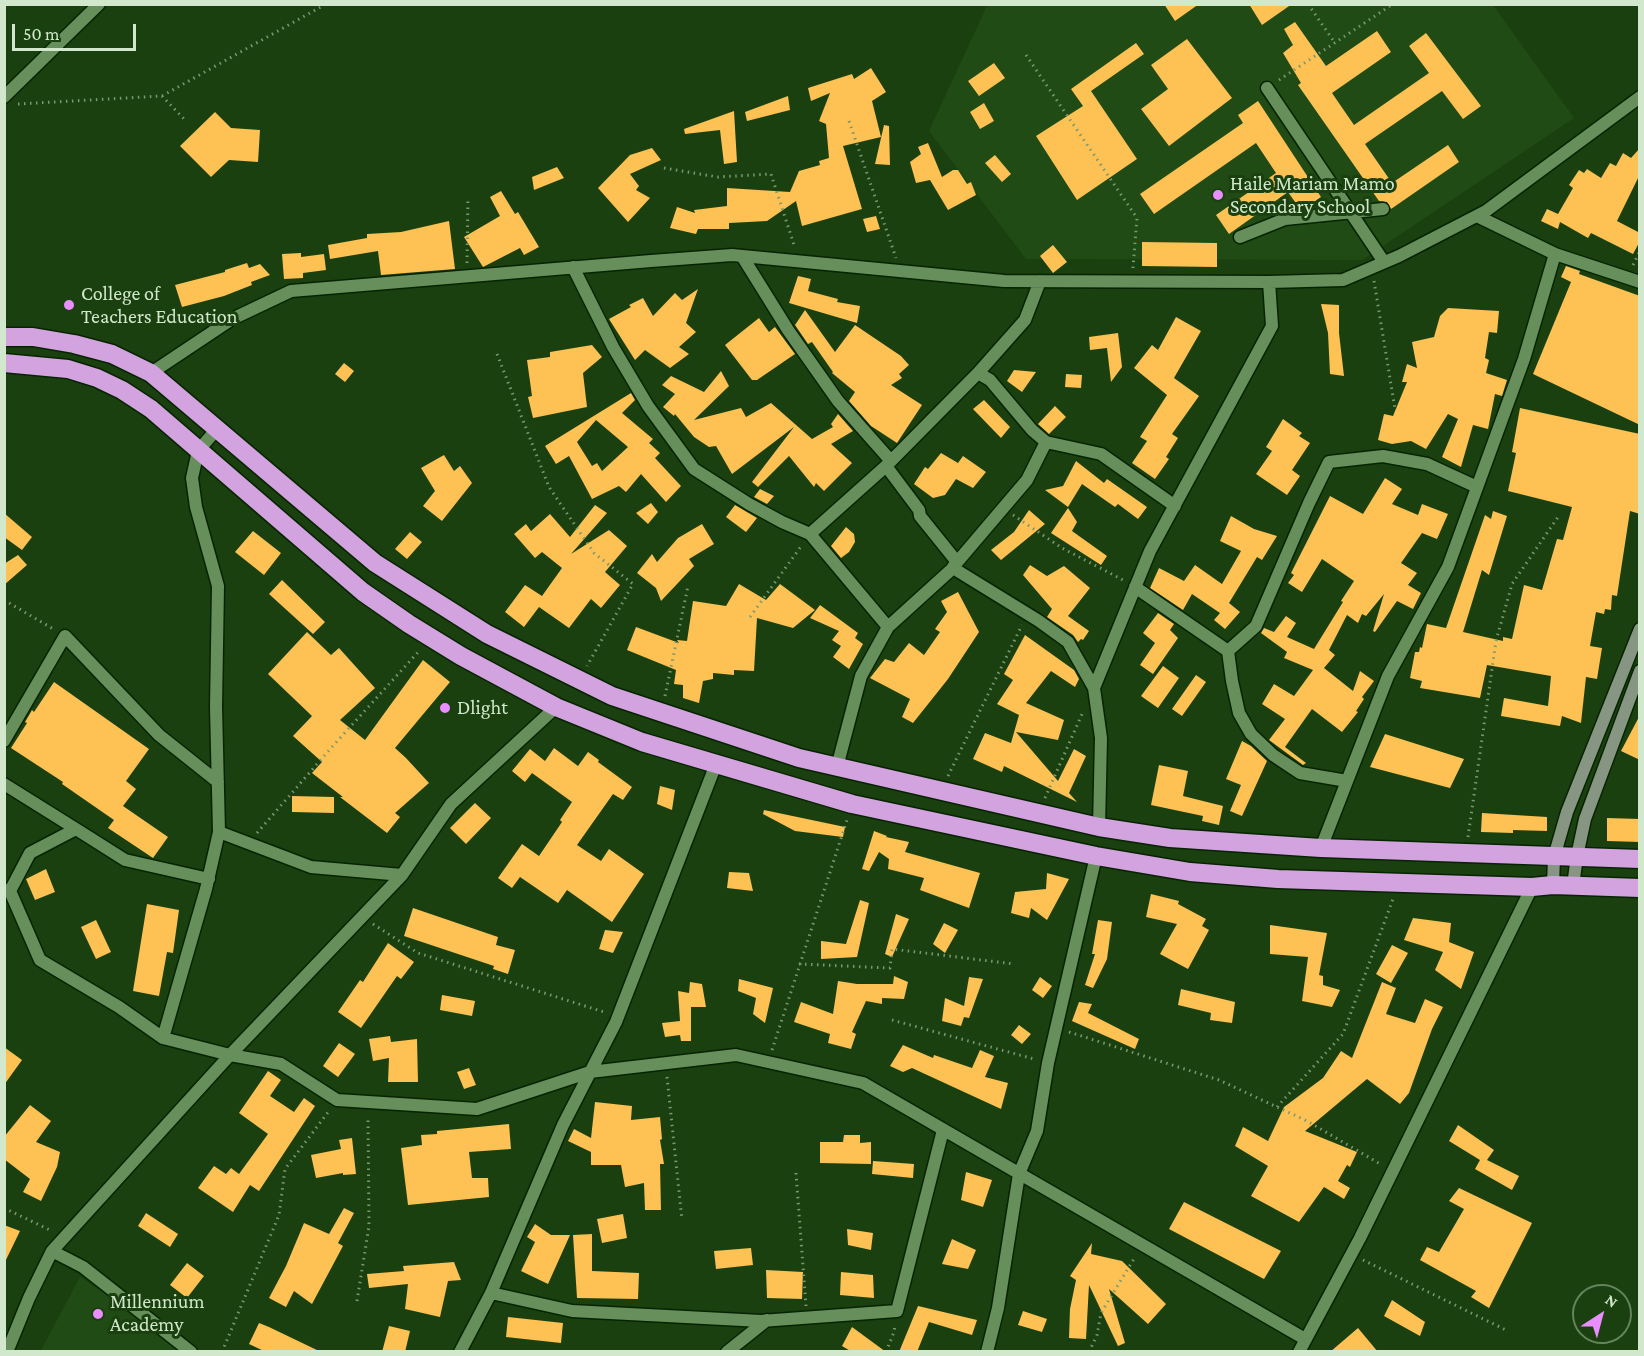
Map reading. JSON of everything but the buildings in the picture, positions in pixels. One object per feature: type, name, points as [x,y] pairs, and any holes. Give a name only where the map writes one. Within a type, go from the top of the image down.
[{"type":"highway","points":[[4,337],[33,337],[74,344],[112,354],[151,373],[375,563],[487,634],[612,696],[799,758],[1099,827],[1170,838],[1321,848],[1640,859]]},
{"type":"highway","points":[[4,363],[68,369],[97,378],[122,390],[151,409],[363,592],[432,638],[556,707],[642,742],[852,804],[1096,856],[1190,872],[1278,879],[1640,888]]},
{"type":"street","points":[[4,97],[99,4]]},
{"type":"street","points":[[1267,88],[1384,262]]},
{"type":"street","points":[[151,373],[232,319],[291,291],[573,267],[732,255],[1004,282],[1343,280],[1486,211],[1640,97]]},
{"type":"street","points":[[1240,237],[1285,219],[1383,209]]},
{"type":"street","points":[[1477,216],[1555,254],[1640,282]]},
{"type":"street","points":[[1321,848],[1388,676],[1448,567],[1524,359],[1555,254]]},
{"type":"street","points":[[742,256],[788,330],[838,401],[889,463],[919,510],[920,516],[955,565],[1068,642],[1094,688],[1101,738],[1099,827]]},
{"type":"street","points":[[573,267],[613,347],[648,406],[694,468],[749,504],[810,534],[888,627]]},
{"type":"street","points":[[810,534],[889,463],[978,373],[1025,320],[1040,281]]},
{"type":"street","points":[[1094,688],[1150,551],[1272,326],[1269,282]]},
{"type":"street","points":[[978,373],[990,380],[1032,430],[1046,442],[1101,454],[1174,506]]},
{"type":"street","points":[[163,1038],[209,879],[219,832],[216,707],[218,586],[196,507],[192,478],[198,451],[216,430]]},
{"type":"street","points":[[837,767],[861,676],[888,627],[955,565],[1027,480],[1046,442]]},
{"type":"street","points":[[1228,651],[1256,627],[1329,462],[1383,456],[1426,464],[1477,487]]},
{"type":"street","points":[[1135,587],[1228,651],[1239,713],[1251,734],[1273,755],[1300,773],[1347,781]]},
{"type":"street","points":[[1553,885],[1554,857],[1567,812],[1640,629]]},
{"type":"street","points":[[4,741],[65,636],[159,735],[218,782]]},
{"type":"street","points":[[1574,886],[1577,856],[1585,819],[1640,671]]},
{"type":"street","points":[[7,1352],[29,1298],[52,1251],[230,1055],[402,875],[451,804],[556,707]]},
{"type":"street","points":[[460,1352],[491,1293],[563,1125],[618,1017],[716,764]]},
{"type":"street","points":[[4,784],[125,860],[209,879]]},
{"type":"street","points":[[76,829],[30,853],[7,891],[40,960],[118,1007],[163,1038],[230,1055],[281,1064],[337,1100],[368,1102],[477,1109],[590,1072],[736,1055],[863,1083],[1305,1339]]},
{"type":"street","points":[[219,832],[311,867],[402,875]]},
{"type":"street","points":[[987,1352],[998,1308],[1019,1174],[1037,1131],[1048,1063],[1096,856]]},
{"type":"street","points":[[1299,1352],[1351,1254],[1532,887]]},
{"type":"street","points":[[491,1293],[572,1311],[767,1320],[897,1311],[943,1130]]},
{"type":"street","points":[[52,1251],[82,1267],[191,1352]]},
{"type":"street","points":[[727,1352],[767,1320]]},
{"type":"path","points":[[16,104],[162,96],[326,4]]},
{"type":"path","points":[[1308,4],[1335,43]]},
{"type":"path","points":[[1267,88],[1393,4]]},
{"type":"path","points":[[1026,55],[1137,218],[1132,282]]},
{"type":"path","points":[[162,96],[184,120]]},
{"type":"path","points":[[849,121],[900,271]]},
{"type":"path","points":[[664,168],[718,177],[771,174],[799,261]]},
{"type":"path","points":[[466,277],[468,198]]},
{"type":"path","points":[[1372,268],[1395,409]]},
{"type":"path","points":[[496,354],[549,487],[594,553],[633,584],[579,680]]},
{"type":"path","points":[[1003,508],[1062,548],[1135,587]]},
{"type":"path","points":[[1465,854],[1496,641],[1512,584],[1558,517]]},
{"type":"path","points":[[750,617],[810,534]]},
{"type":"path","points":[[662,713],[688,586]]},
{"type":"path","points":[[4,600],[65,636]]},
{"type":"path","points":[[940,791],[1027,614]]},
{"type":"path","points":[[249,843],[331,748],[432,638]]},
{"type":"path","points":[[1038,813],[1094,688]]},
{"type":"path","points":[[768,1062],[852,804]]},
{"type":"path","points":[[1277,1107],[1343,1034],[1399,883]]},
{"type":"path","points":[[362,917],[418,953],[618,1017]]},
{"type":"path","points":[[799,964],[890,968],[892,949],[1014,964]]},
{"type":"path","points":[[892,1020],[1048,1063]]},
{"type":"path","points":[[1056,1028],[1219,1080],[1308,1121],[1392,1171]]},
{"type":"path","points":[[666,1063],[682,1220]]},
{"type":"path","points":[[222,1352],[279,1215],[285,1169],[337,1100]]},
{"type":"path","points":[[357,1301],[369,1226],[368,1102]]},
{"type":"path","points":[[796,1173],[807,1318]]},
{"type":"path","points":[[4,1208],[64,1237]]},
{"type":"path","points":[[1089,1352],[1097,1335],[1101,1313],[1142,1245]]},
{"type":"path","points":[[1351,1254],[1506,1330]]},
{"type":"path","points":[[886,1352],[894,1332],[897,1311]]},
{"type":"shaded area","name":"Haile Mariam Mamo Secondary School","points":[[993,4],[1493,5],[1574,118],[1362,260],[1026,259],[929,131],[986,8]]},
{"type":"shaded area","name":"Millennium Academy","points":[[80,1277],[193,1351],[40,1352]]},
{"type":"place","name":"Haile Mariam Mamo Secondary School","points":[[1218,195]]},
{"type":"place","name":"College of Teachers Education","points":[[69,305]]},
{"type":"place","name":"Dlight","points":[[445,708]]},
{"type":"place","name":"Millennium Academy","points":[[98,1314]]}]
